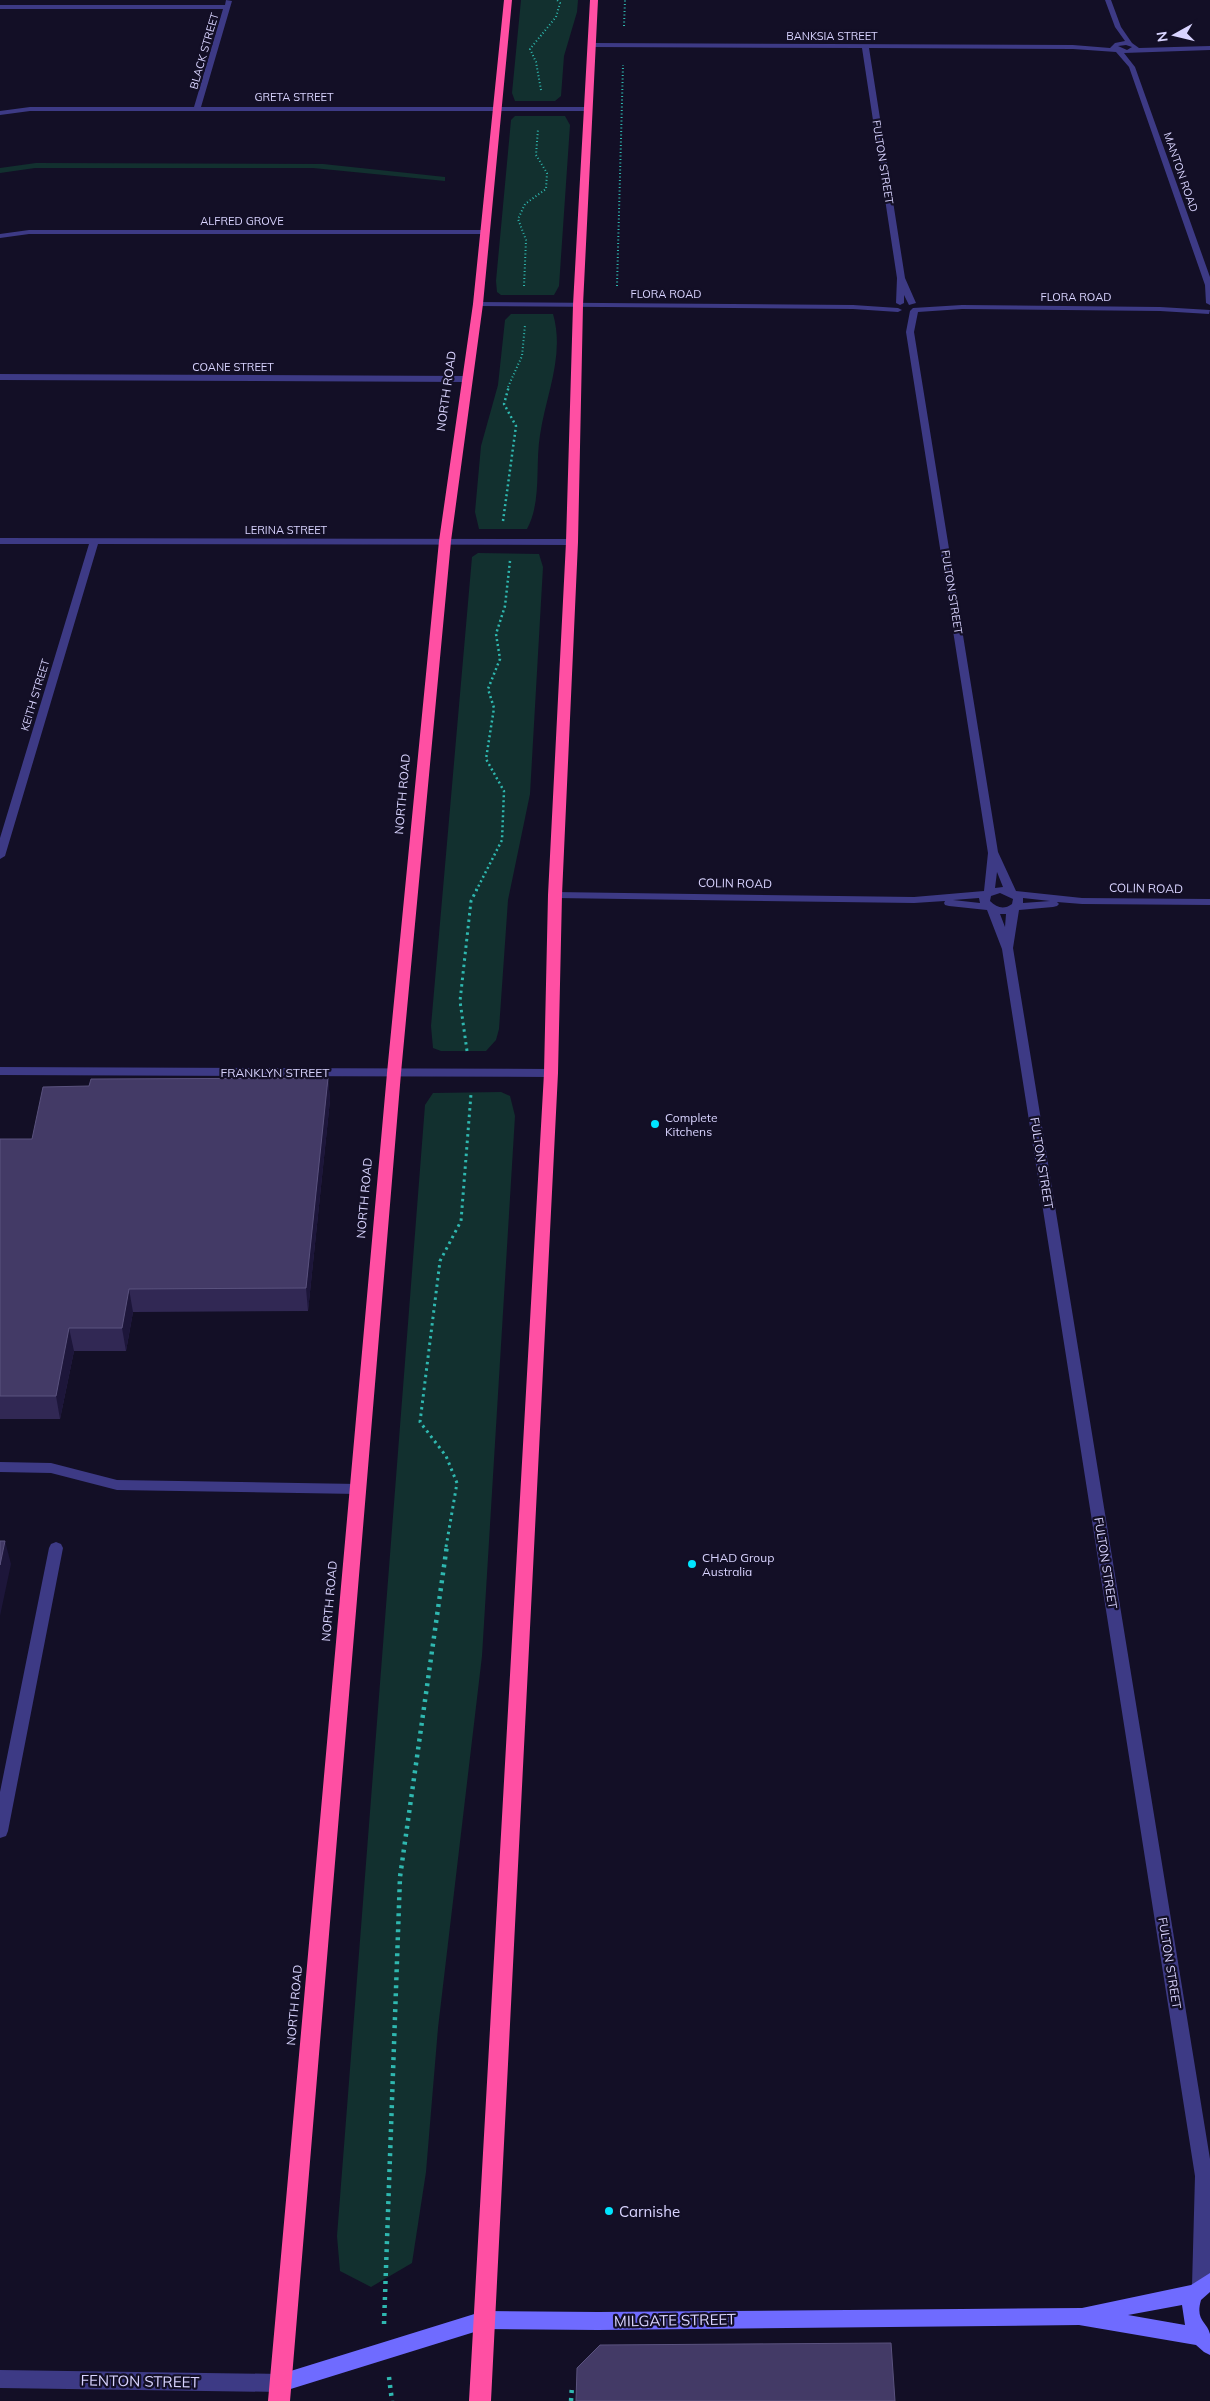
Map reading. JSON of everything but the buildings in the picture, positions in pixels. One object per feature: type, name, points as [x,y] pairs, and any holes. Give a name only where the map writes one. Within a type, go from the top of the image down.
[{"type":"highway","name":"NORTH ROAD","points":[[280,2392],[394,1073],[445,541],[466,379],[478,304],[508,0]]},
{"type":"highway","points":[[480,2401],[551,1072],[555,895],[572,542],[578,304],[594,0]]},
{"type":"street","points":[[1108,0],[1118,27],[1133,47],[1210,48]]},
{"type":"street","points":[[0,7],[228,4]]},
{"type":"street","name":"BLACK STREET","points":[[197,109],[228,4]]},
{"type":"street","points":[[1117,47],[1118,27]]},
{"type":"street","name":"BANKSIA STREET","points":[[592,45],[1133,47]]},
{"type":"street","name":"FULTON STREET","points":[[865,46],[901,278],[899,307],[910,332],[993,852],[988,893],[984,901],[990,908],[1008,949],[1207,2185],[1202,2287]]},
{"type":"street","name":"MANTON ROAD","points":[[1117,47],[1132,67],[1209,285],[1209,307]]},
{"type":"street","name":"MANTON ROAD","points":[[1132,67],[1133,47]]},
{"type":"street","name":"GRETA STREET","points":[[0,113],[30,109],[588,109]]},
{"type":"street","name":"ALFRED GROVE","points":[[0,236],[29,232],[484,232]]},
{"type":"street","name":"FULTON STREET","points":[[901,278],[914,307],[910,332]]},
{"type":"street","name":"FLORA ROAD","points":[[478,304],[1209,307]]},
{"type":"street","name":"COANE STREET","points":[[0,377],[466,379]]},
{"type":"street","name":"LERINA STREET","points":[[0,540],[572,542]]},
{"type":"street","name":"KEITH STREET","points":[[0,856],[94,541]]},
{"type":"street","name":"FULTON STREET","points":[[993,852],[1013,894],[1019,901],[1014,908],[1008,949]]},
{"type":"street","name":"COLIN ROAD","points":[[914,900],[988,893],[1000,890],[1013,894],[1082,901],[1210,902]]},
{"type":"street","name":"COLIN ROAD","points":[[555,895],[914,900],[1002,911],[1082,901]]},
{"type":"street","name":"FRANKLYN STREET","points":[[0,1071],[551,1072]]},
{"type":"street","points":[[0,1467],[51,1468],[117,1485],[358,1489]]},
{"type":"street","points":[[0,1831],[56,1548]]},
{"type":"street","points":[[1202,2287],[1190,2304],[1190,2315],[1207,2344]]},
{"type":"street","name":"MILGATE STREET","points":[[280,2392],[386,2350],[484,2320],[582,2321],[1079,2316],[1202,2287]]},
{"type":"street","name":"MILGATE STREET","points":[[1079,2316],[1207,2344]]},
{"type":"street","name":"FENTON STREET","points":[[0,2379],[280,2392]]},
{"type":"path","points":[[386,2350],[384,2336],[400,1877],[439,1590],[457,1483],[446,1456],[420,1422],[440,1261],[461,1221],[471,1094],[470,1072],[460,1001],[471,901],[502,840],[504,791],[486,759],[494,708],[488,688],[500,660],[496,634],[505,606],[511,556],[502,524],[516,426],[504,404],[509,384],[522,356],[526,304],[524,292],[526,240],[518,219],[526,204],[546,189],[546,173],[536,155],[541,109],[540,80],[536,62],[530,49],[534,39],[549,27],[560,11],[560,3],[557,0]]},
{"type":"path","points":[[617,286],[625,0]]},
{"type":"path","points":[[572,2386],[572,2401]]},
{"type":"green space","points":[[521,0],[578,0],[577,12],[564,56],[561,96],[555,101],[515,101],[512,93]]},
{"type":"green space","points":[[515,116],[565,116],[570,125],[559,286],[554,295],[501,295],[497,292],[496,281],[511,120]]},
{"type":"green space","points":[[36,163],[323,164],[445,177],[445,181],[313,168],[35,168],[0,173],[0,168]]},
{"type":"green space","points":[[511,314],[553,314],[556,329],[556,360],[540,435],[535,507],[527,529],[479,529],[475,512],[481,446],[498,385],[505,320]]},
{"type":"green space","points":[[478,553],[539,554],[543,567],[530,794],[508,900],[499,1029],[496,1040],[486,1051],[441,1051],[433,1048],[431,1026],[472,557]]},
{"type":"green space","points":[[501,1092],[510,1096],[515,1116],[482,1656],[438,2028],[426,2172],[412,2263],[371,2287],[340,2271],[337,2236],[425,1105],[433,1093]]},
{"type":"place","name":"Complete Kitchens","points":[[655,1124]]},
{"type":"place","name":"CHAD Group Australia","points":[[692,1564]]},
{"type":"place","name":"Carnishe","points":[[609,2211]]}]
